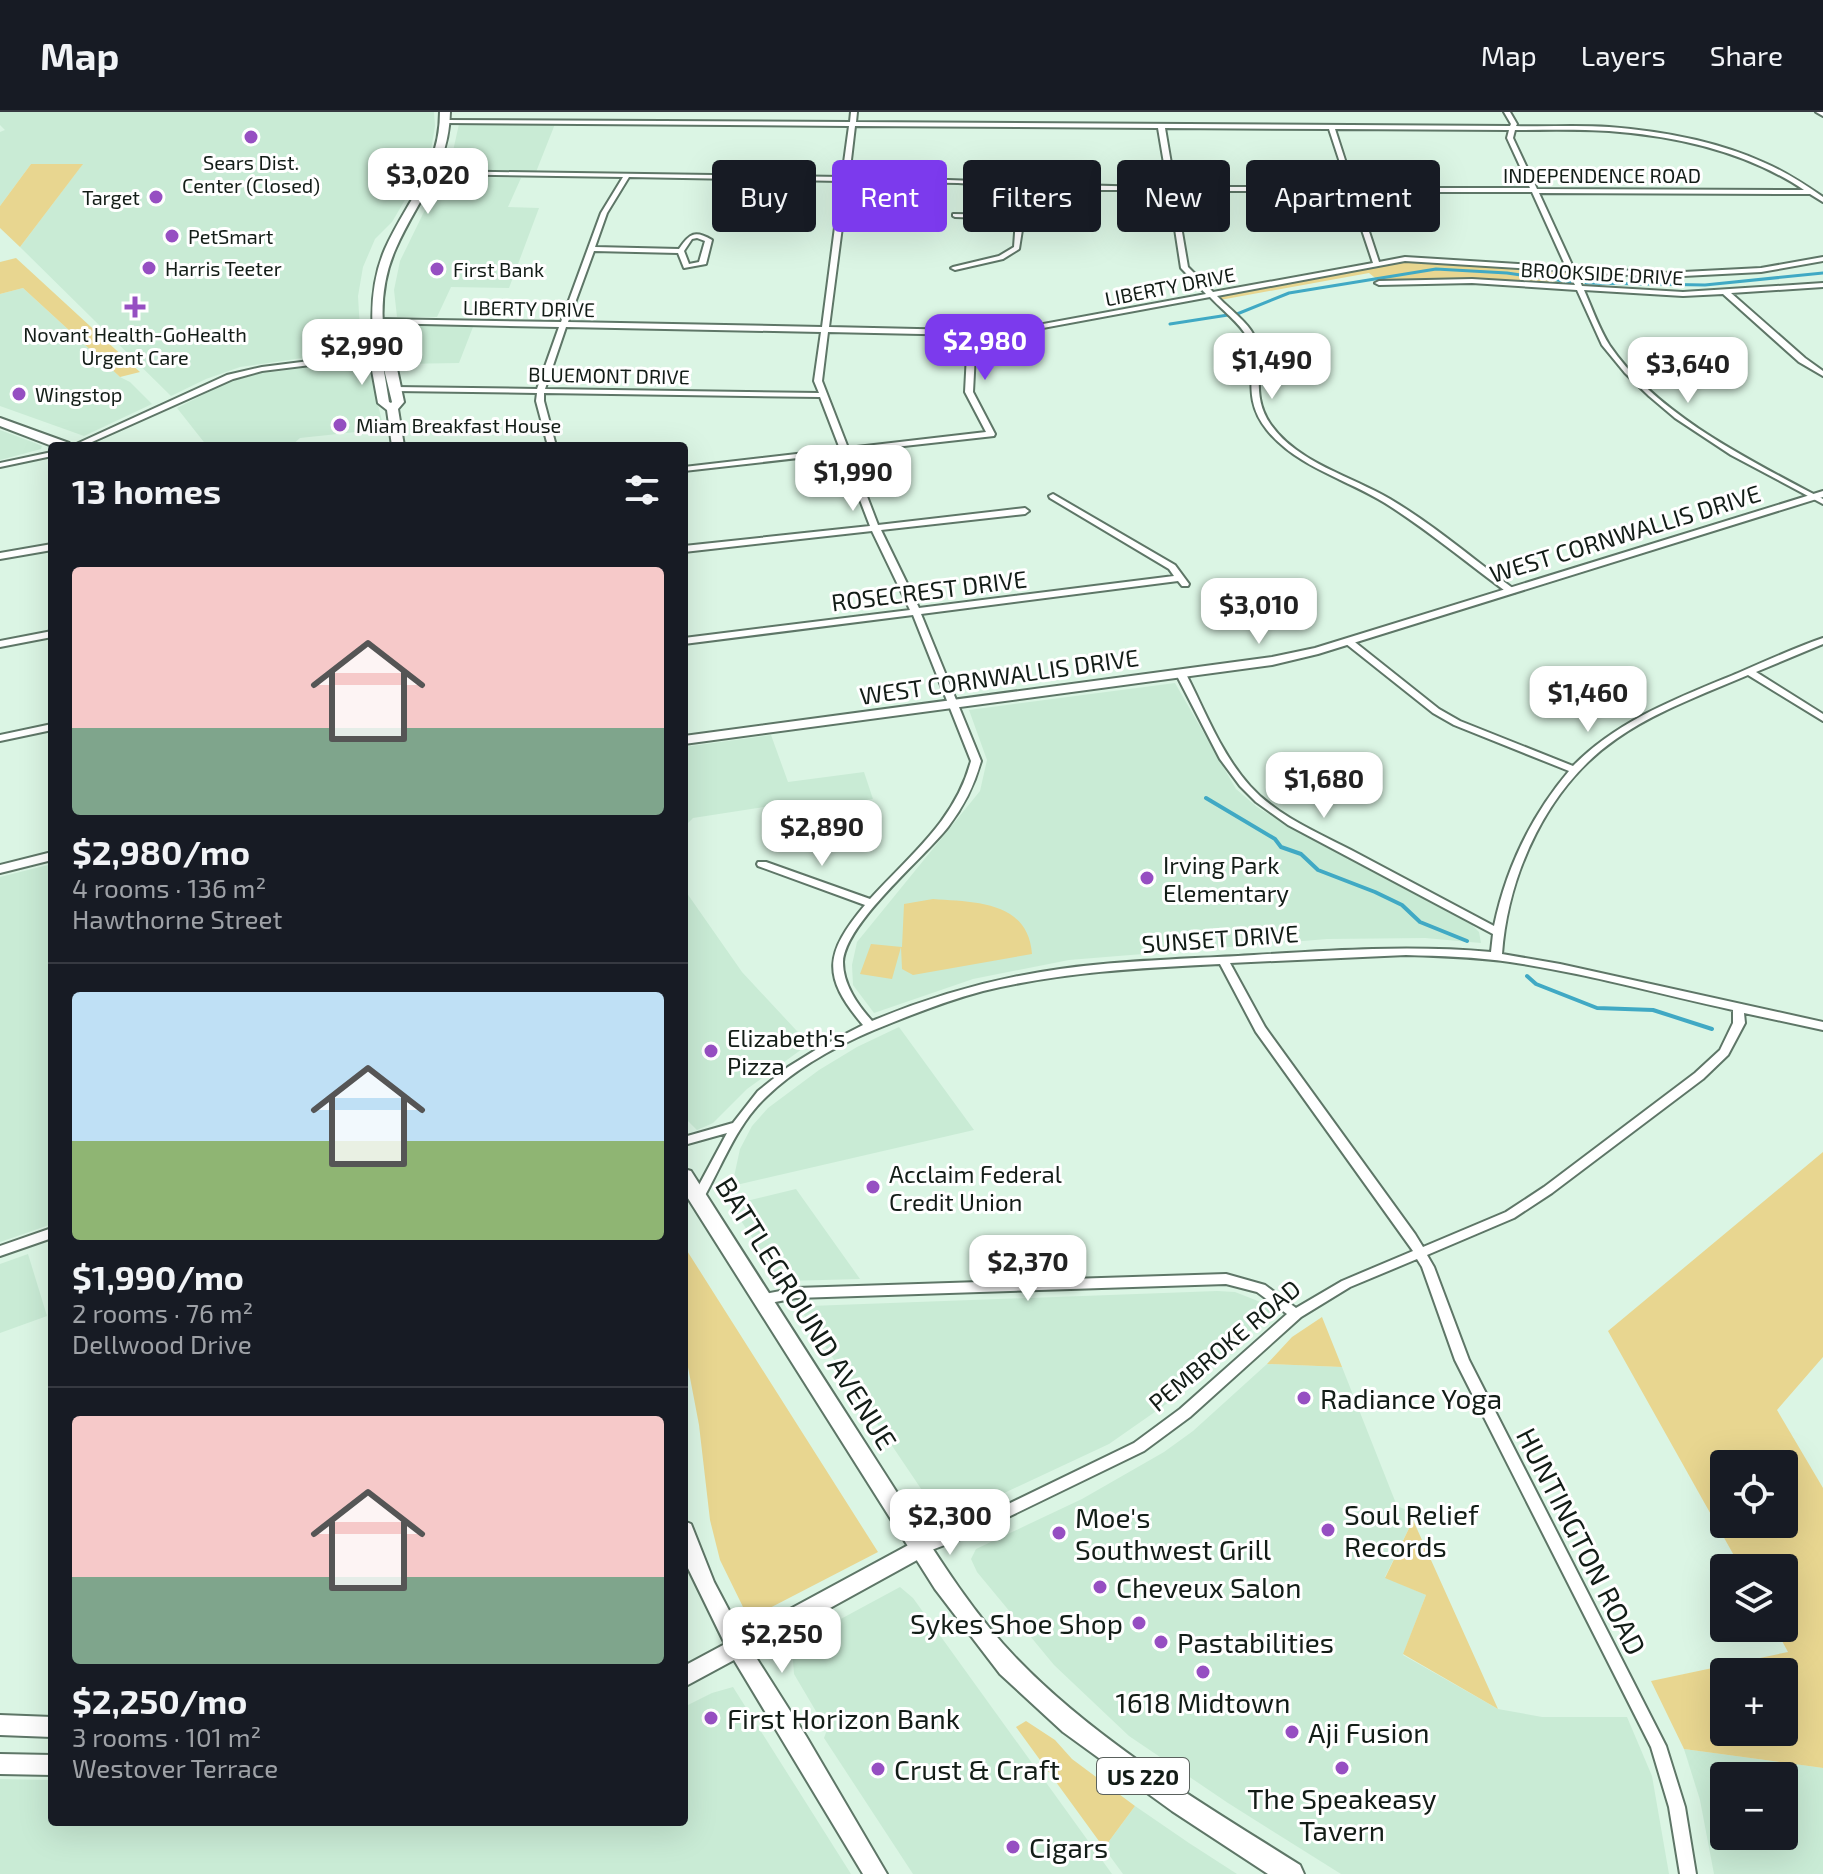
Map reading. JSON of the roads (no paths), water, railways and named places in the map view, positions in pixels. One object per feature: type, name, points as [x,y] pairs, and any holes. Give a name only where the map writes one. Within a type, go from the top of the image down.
[{"type":"main road","points":[[397,442],[392,409],[384,403],[377,365],[381,356],[377,321],[379,281],[389,252],[433,172],[445,137],[445,116]]},
{"type":"main road","points":[[381,356],[390,364],[398,402],[392,409]]},
{"type":"main road","points":[[0,422],[53,442]]},
{"type":"main road","name":"BATTLEGROUND AVENUE","points":[[688,1182],[760,1300],[921,1548],[986,1639],[1032,1689],[1120,1760],[1291,1874]]},
{"type":"main road","points":[[688,1544],[720,1621],[876,1874]]},
{"type":"main road","name":"PEMBROKE ROAD","points":[[688,1675],[921,1548]]},
{"type":"main road","points":[[0,1725],[48,1727]]},
{"type":"main road","points":[[0,1764],[48,1765]]},
{"type":"street","points":[[656,122],[660,112]]},
{"type":"street","points":[[847,160],[854,112]]},
{"type":"street","points":[[1507,112],[1514,124],[1510,129],[1510,138],[1606,345],[1657,402],[1714,442],[1820,498]]},
{"type":"street","points":[[445,116],[656,122],[1607,129],[1692,142],[1755,161],[1780,172],[1823,200]]},
{"type":"street","points":[[1161,125],[1166,160]]},
{"type":"street","points":[[1331,127],[1341,160]]},
{"type":"street","name":"INDEPENDENCE ROAD","points":[[433,172],[832,180]]},
{"type":"street","points":[[551,442],[540,401],[541,389],[604,213],[626,177]]},
{"type":"street","name":"INDEPENDENCE ROAD","points":[[1440,190],[1811,192]]},
{"type":"street","points":[[955,215],[963,215]]},
{"type":"street","points":[[837,232],[818,381],[875,527],[956,704],[976,761],[973,780],[953,813],[871,903],[845,939],[838,961],[841,982],[852,1005],[871,1027]]},
{"type":"street","points":[[955,268],[1001,258],[1017,248],[1019,232]]},
{"type":"street","points":[[1179,232],[1185,268],[1244,326],[1251,338],[1258,410],[1271,431],[1318,465],[1388,502],[1511,591]]},
{"type":"street","points":[[1366,232],[1376,262]]},
{"type":"street","points":[[693,236],[708,237],[701,265],[684,265],[681,251],[693,236]]},
{"type":"street","points":[[591,249],[681,251]]},
{"type":"street","name":"LIBERTY DRIVE","points":[[377,321],[972,332],[1029,330],[1376,262],[1428,259],[1573,271],[1693,275],[1761,270],[1823,259]]},
{"type":"street","name":"BROOKSIDE DRIVE","points":[[1379,283],[1472,281],[1648,293],[1725,292],[1823,285]]},
{"type":"street","points":[[1725,292],[1792,352],[1823,374]]},
{"type":"street","points":[[688,469],[991,434],[969,392],[972,332]]},
{"type":"street","points":[[85,442],[239,374],[278,366],[381,356]]},
{"type":"street","name":"BLUEMONT DRIVE","points":[[395,389],[822,395]]},
{"type":"street","points":[[0,465],[48,455]]},
{"type":"street","name":"ROSECREST DRIVE","points":[[688,640],[1182,581],[1172,567],[1053,496]]},
{"type":"street","name":"WEST CORNWALLIS DRIVE","points":[[688,739],[1272,661],[1348,641],[1820,498]]},
{"type":"street","points":[[688,549],[1025,511]]},
{"type":"street","points":[[0,556],[48,548]]},
{"type":"street","points":[[0,644],[48,635]]},
{"type":"street","points":[[1348,641],[1415,697],[1447,717],[1575,770]]},
{"type":"street","points":[[1496,956],[1497,932],[1508,892],[1531,833],[1575,770],[1600,746],[1642,719],[1823,641]]},
{"type":"street","points":[[1749,672],[1823,718]]},
{"type":"street","points":[[1181,674],[1242,783],[1262,802],[1292,823],[1497,932]]},
{"type":"street","points":[[0,738],[48,728]]},
{"type":"street","points":[[0,869],[48,857]]},
{"type":"street","points":[[762,864],[871,903]]},
{"type":"street","name":"SUNSET DRIVE","points":[[698,1198],[736,1126],[772,1086],[834,1045],[871,1027],[961,995],[1058,973],[1396,951],[1496,956],[1823,1026]]},
{"type":"street","name":"HUNTINGTON ROAD","points":[[1223,960],[1260,1029],[1428,1267],[1462,1360],[1658,1746],[1677,1807],[1688,1874]]},
{"type":"street","name":"PEMBROKE ROAD","points":[[921,1548],[966,1531],[1139,1447],[1185,1413],[1296,1314],[1346,1284],[1510,1215],[1664,1103],[1724,1052],[1739,1023],[1738,1008]]},
{"type":"street","points":[[688,1140],[736,1126]]},
{"type":"street","points":[[0,1251],[48,1234]]},
{"type":"street","points":[[760,1300],[796,1293],[1226,1279],[1261,1288],[1296,1314]]},
{"type":"waterway","points":[[1237,314],[1289,293],[1436,269],[1507,273],[1571,282]]},
{"type":"waterway","points":[[1586,283],[1705,285],[1823,273]]},
{"type":"waterway","points":[[1170,324],[1228,315]]},
{"type":"waterway","points":[[1206,798],[1275,839],[1281,847],[1301,854],[1318,870],[1375,892],[1402,905],[1420,922],[1467,941]]},
{"type":"waterway","points":[[1527,976],[1536,984],[1597,1008],[1653,1010],[1712,1029]]},
{"type":"place","name":"Sears Dist. Center (Closed)","points":[[251,137]]},
{"type":"place","name":"Target","points":[[156,197]]},
{"type":"place","name":"PetSmart","points":[[172,236]]},
{"type":"place","name":"Harris Teeter","points":[[149,268]]},
{"type":"place","name":"First Bank","points":[[437,269]]},
{"type":"place","name":"Novant Health-GoHealth Urgent Care","points":[[135,307]]},
{"type":"place","name":"Wingstop","points":[[19,394]]},
{"type":"place","name":"Miam Breakfast House","points":[[340,425]]},
{"type":"place","name":"Irving Park Elementary","points":[[1147,878]]},
{"type":"place","name":"Elizabeth's Pizza","points":[[711,1051]]},
{"type":"place","name":"Acclaim Federal Credit Union","points":[[873,1187]]},
{"type":"place","name":"Radiance Yoga","points":[[1304,1398]]},
{"type":"place","name":"Soul Relief Records","points":[[1328,1530]]},
{"type":"place","name":"Moe's Southwest Grill","points":[[1059,1533]]},
{"type":"place","name":"Cheveux Salon","points":[[1100,1587]]},
{"type":"place","name":"Sykes Shoe Shop","points":[[1139,1623]]},
{"type":"place","name":"Pastabilities","points":[[1161,1642]]},
{"type":"place","name":"1618 Midtown","points":[[1203,1672]]},
{"type":"place","name":"First Horizon Bank","points":[[711,1718]]},
{"type":"place","name":"Aji Fusion","points":[[1292,1732]]},
{"type":"place","name":"The Speakeasy Tavern","points":[[1342,1768]]},
{"type":"place","name":"Crust & Craft","points":[[878,1769]]},
{"type":"place","name":"Cigars","points":[[1013,1847]]}]
